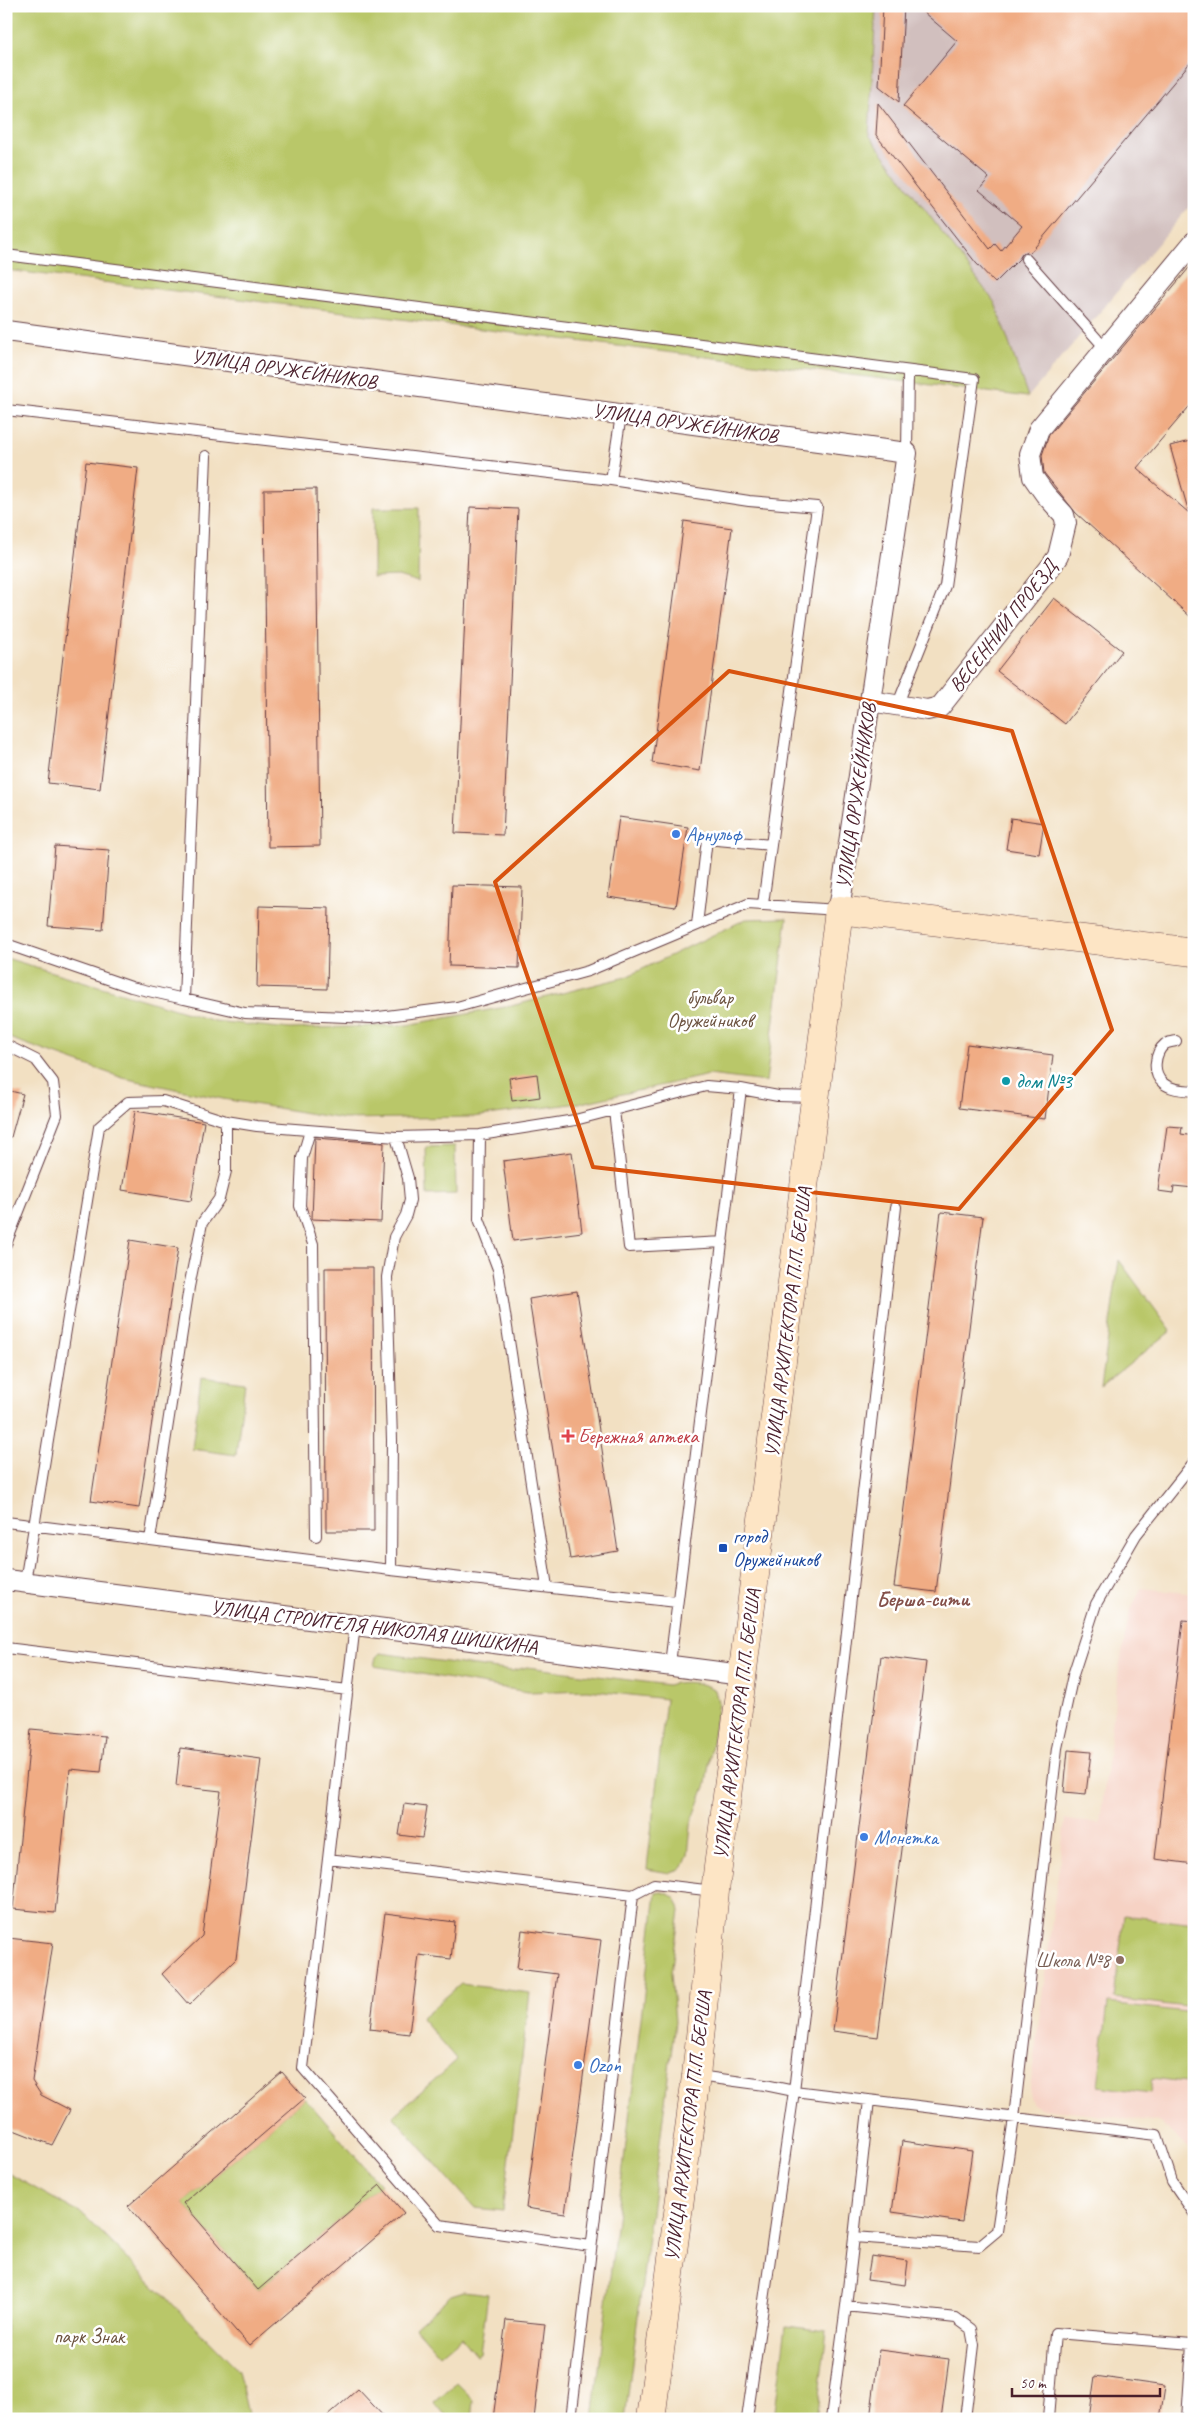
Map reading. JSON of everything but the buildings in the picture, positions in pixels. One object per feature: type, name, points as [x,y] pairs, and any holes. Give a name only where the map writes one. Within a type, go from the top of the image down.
[{"type":"street","name":"ВЕСЕННИЙ ПРОЕЗД","points":[[870,701],[928,710],[940,707],[1058,556],[1066,523],[1064,515],[1033,477],[1030,454],[1039,429],[1104,348],[1194,242]]},
{"type":"street","name":"УЛИЦА ОРУЖЕЙНИКОВ","points":[[6,331],[906,453],[839,910]]},
{"type":"street","points":[[839,910],[1194,952]]},
{"type":"street","name":"УЛИЦА АРХИТЕКТОРА П.П. БЕРША","points":[[651,2419],[696,2076],[715,1891],[817,1098],[839,910]]},
{"type":"street","name":"УЛИЦА СТРОИТЕЛЯ НИКОЛАЯ ШИШКИНА","points":[[16,1581],[670,1664],[742,1675]]},
{"type":"lane","points":[[6,256],[974,379],[945,586],[897,706]]},
{"type":"lane","points":[[1026,258],[1104,348]]},
{"type":"lane","points":[[906,453],[908,371]]},
{"type":"lane","points":[[6,410],[611,480],[749,501],[816,507],[763,904]]},
{"type":"lane","points":[[611,480],[621,415]]},
{"type":"lane","points":[[184,999],[206,456]]},
{"type":"lane","points":[[696,925],[708,839],[771,845]]},
{"type":"lane","points":[[6,944],[131,987],[245,1013],[372,1018],[457,1007],[588,971],[748,904],[839,910]]},
{"type":"lane","points":[[1176,1041],[1166,1043],[1159,1051],[1156,1073],[1162,1083],[1173,1088],[1194,1091]]},
{"type":"lane","points":[[6,1045],[36,1060],[53,1082],[57,1116],[6,1244]]},
{"type":"lane","points":[[16,1581],[33,1526],[99,1127],[128,1102],[164,1102],[226,1121],[257,1126],[396,1137],[480,1135],[575,1120],[706,1086],[741,1089],[778,1096],[817,1098]]},
{"type":"lane","points":[[670,1664],[741,1089]]},
{"type":"lane","points":[[614,1110],[629,1247],[723,1242]]},
{"type":"lane","points":[[150,1540],[188,1296],[202,1222],[219,1199],[226,1171],[226,1121]]},
{"type":"lane","points":[[310,1131],[302,1158],[300,1206],[313,1244],[316,1536]]},
{"type":"lane","points":[[480,1135],[479,1219],[498,1269],[547,1587]]},
{"type":"lane","points":[[391,1570],[392,1440],[387,1277],[394,1236],[406,1215],[410,1200],[408,1178],[396,1137]]},
{"type":"lane","points":[[747,2419],[794,2091],[896,1207]]},
{"type":"lane","points":[[854,2237],[979,2246],[996,2231],[1014,2118],[1057,1748],[1073,1674],[1096,1604],[1136,1535],[1194,1462]]},
{"type":"lane","points":[[6,1522],[391,1570],[678,1602]]},
{"type":"lane","points":[[355,1624],[303,2068],[439,2225],[592,2246]]},
{"type":"lane","points":[[6,1648],[348,1690]]},
{"type":"lane","points":[[328,1859],[633,1896],[654,1884],[715,1891]]},
{"type":"lane","points":[[571,2419],[633,1896]]},
{"type":"lane","points":[[696,2076],[794,2091],[1157,2135],[1172,2181],[1194,2213]]},
{"type":"lane","points":[[831,2419],[846,2306],[869,2100]]},
{"type":"lane","points":[[846,2306],[956,2318],[971,2329],[974,2345],[965,2419]]},
{"type":"lane","points":[[1048,2419],[1055,2332],[1192,2344],[1191,2406],[1187,2419]]},
{"type":"highlighted area","points":[[729,671],[1012,731],[1112,1030],[959,1209],[593,1167],[495,882]]},
{"type":"shaded area","points":[[876,6],[1194,6],[1194,201],[1028,397],[994,303],[869,135]]},
{"type":"shaded area","name":"Школа №8","points":[[1141,1588],[1194,1594],[1194,2147],[1190,2150],[1161,2122],[1042,2109],[1033,2104],[1029,2097],[1065,1820],[1100,1823],[1119,1668],[1130,1612]]},
{"type":"green space","points":[[6,6],[876,6],[869,135],[995,303],[1028,397],[6,270]]},
{"type":"green space","points":[[373,508],[419,508],[418,582],[398,576],[373,577]]},
{"type":"green space","name":"бульвар Оружейников","points":[[787,918],[766,1082],[709,1075],[586,1102],[473,1117],[343,1119],[223,1099],[123,1078],[6,1037],[6,958],[214,1021],[290,1029],[407,1025],[511,1006],[626,977],[746,919]]},
{"type":"green space","points":[[455,1146],[456,1194],[427,1195],[426,1147]]},
{"type":"green space","points":[[1119,1260],[1171,1331],[1101,1387]]},
{"type":"green space","points":[[201,1377],[245,1383],[236,1455],[192,1449]]},
{"type":"green space","points":[[380,1653],[512,1671],[527,1667],[668,1685],[673,1683],[692,1683],[704,1685],[715,1690],[718,1702],[706,1784],[691,1824],[688,1855],[684,1865],[677,1871],[670,1873],[647,1869],[666,1699],[587,1690],[528,1692],[374,1666],[376,1657]]},
{"type":"green space","points":[[662,1892],[674,1898],[678,1903],[680,1911],[671,1973],[675,2022],[625,2419],[593,2419],[656,1893]]},
{"type":"green space","points":[[1124,1915],[1194,1924],[1194,2008],[1114,1998]]},
{"type":"green space","points":[[461,1984],[530,1993],[503,2211],[475,2208],[393,2116],[457,2060],[421,2018]]},
{"type":"green space","points":[[1108,2003],[1194,2013],[1194,2083],[1152,2078],[1150,2093],[1098,2086]]},
{"type":"green space","points":[[305,2098],[380,2185],[258,2290],[183,2203]]},
{"type":"green space","name":"парк Знак","points":[[6,2172],[85,2216],[238,2370],[249,2419],[6,2419]]},
{"type":"green space","points":[[464,2291],[488,2294],[480,2353],[476,2355],[461,2337],[440,2355],[415,2327],[451,2295]]},
{"type":"green space","points":[[786,2326],[827,2331],[816,2419],[774,2419]]},
{"type":"green space","points":[[457,2383],[474,2400],[472,2419],[448,2419],[434,2403]]},
{"type":"place","name":"Арнульф","points":[[676,834]]},
{"type":"place","name":"дом №3","points":[[1006,1081]]},
{"type":"place","name":"Бережная аптека","points":[[568,1436]]},
{"type":"place","name":"город Оружейников","points":[[723,1548]]},
{"type":"place","name":"Монетка","points":[[864,1837]]},
{"type":"place","name":"Школа №8","points":[[1120,1960]]},
{"type":"place","name":"Ozon","points":[[578,2065]]},
{"type":"district","name":"Берша-сити","points":[[923,1599]]}]
